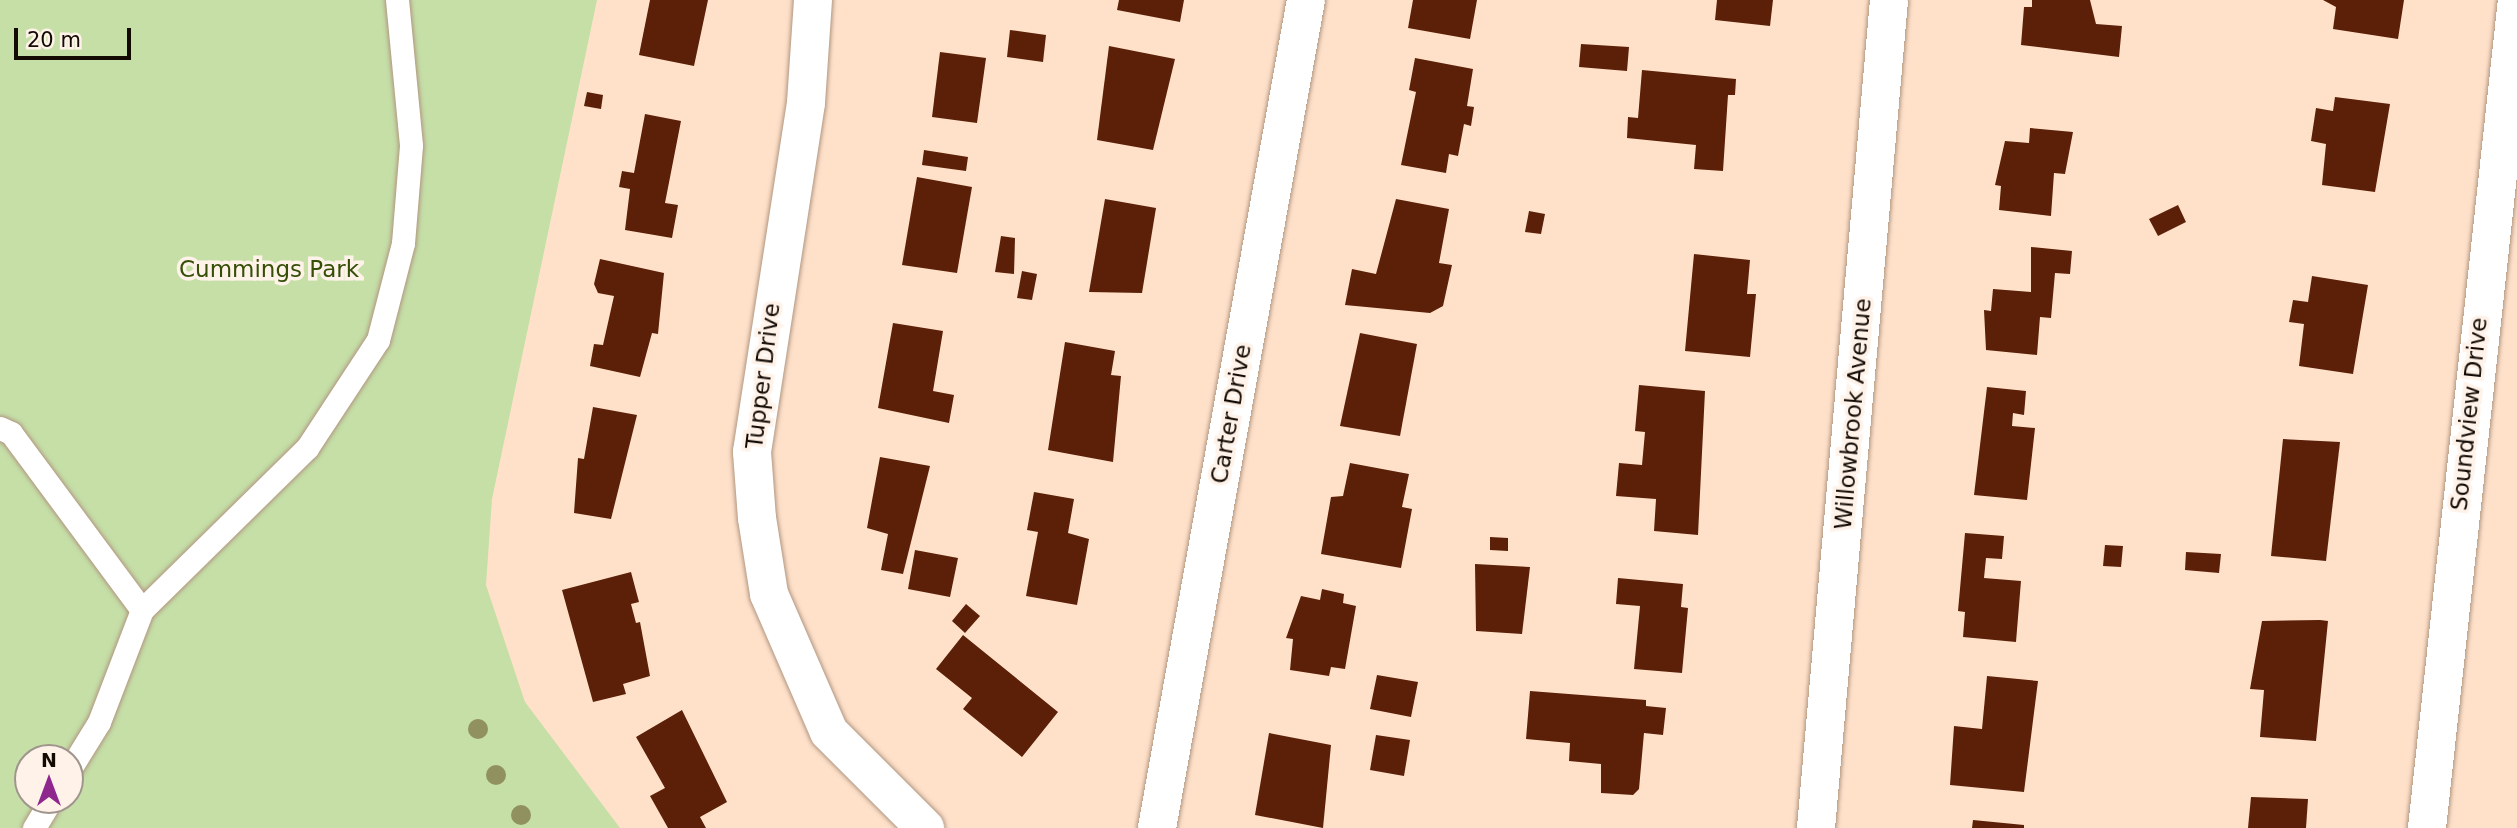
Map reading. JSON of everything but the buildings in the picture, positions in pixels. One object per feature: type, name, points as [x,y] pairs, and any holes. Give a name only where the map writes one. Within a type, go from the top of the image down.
[{"type":"street","name":"Tupper Drive","points":[[813,0],[806,103],[752,452],[757,518],[769,594],[829,732],[925,828]]},
{"type":"street","name":"Carter Drive","points":[[1157,828],[1306,0]]},
{"type":"street","name":"Willowbrook Avenue","points":[[1816,828],[1889,0]]},
{"type":"street","name":"Soundview Drive","points":[[2427,828],[2517,0]]},
{"type":"lane","points":[[84,746],[99,722],[142,610],[307,448],[378,340],[403,243],[411,145],[397,0]]},
{"type":"lane","points":[[0,428],[11,433],[142,610]]},
{"type":"green space","name":"Cummings Park","points":[[0,0],[597,0],[492,499],[486,585],[525,702],[620,828],[0,828]]}]
